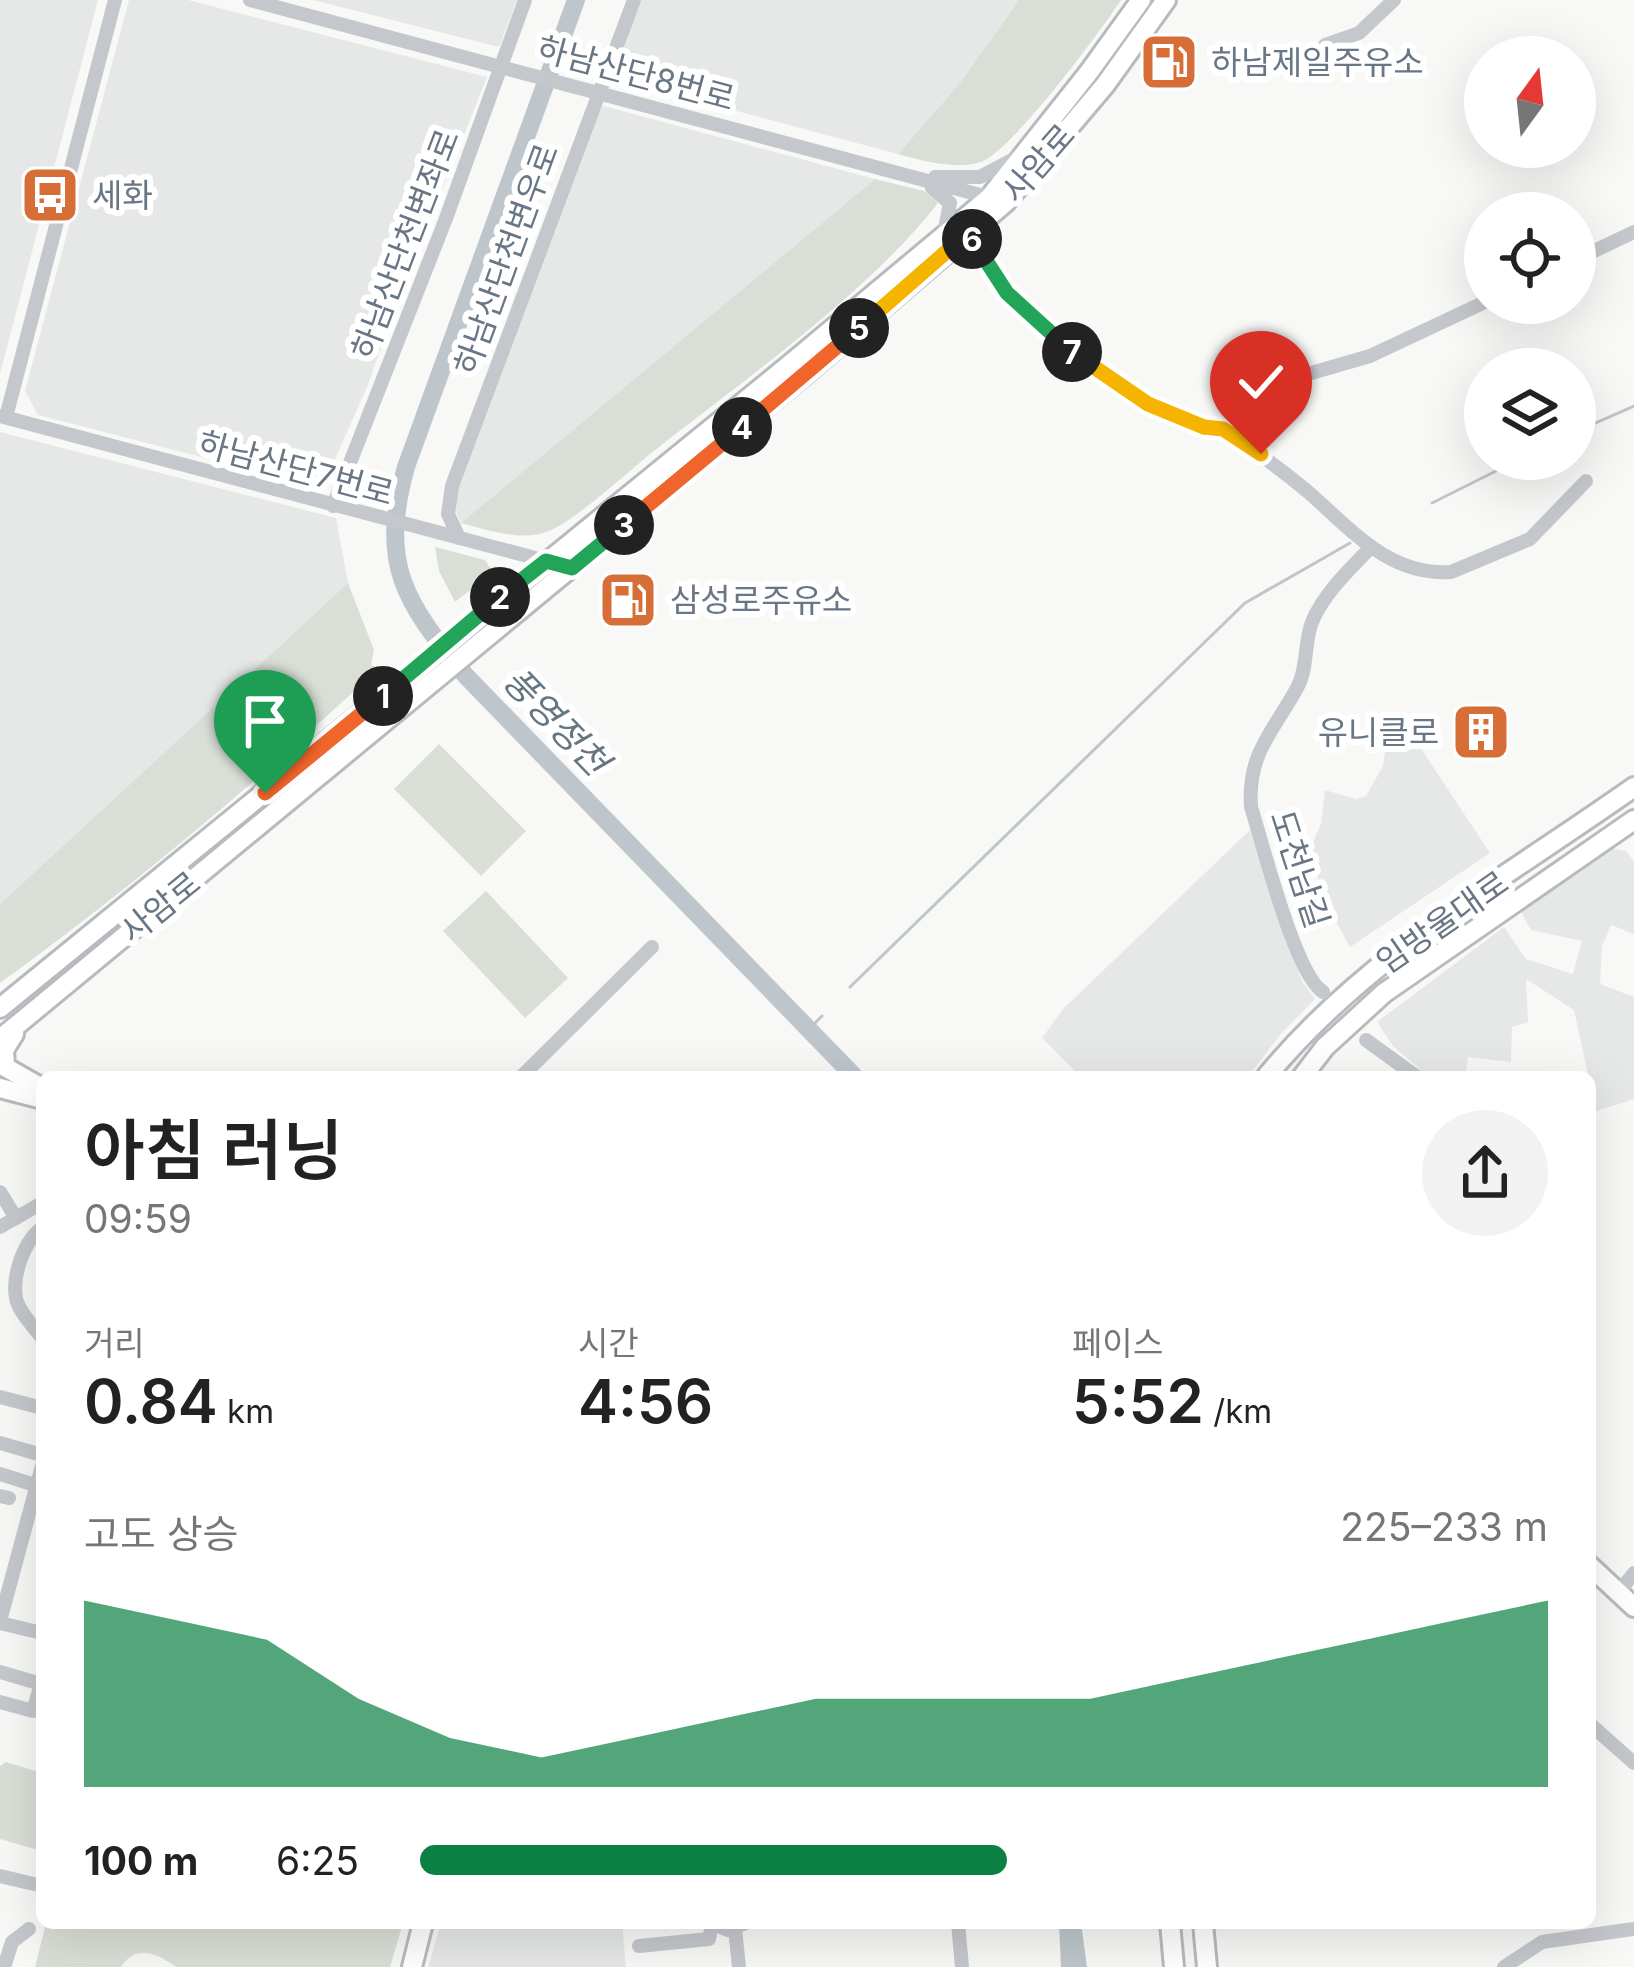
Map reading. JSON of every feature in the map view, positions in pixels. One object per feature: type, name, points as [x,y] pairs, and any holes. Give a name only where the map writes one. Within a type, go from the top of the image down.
[{"type":"main road","name":"사암로","points":[[0,1008],[943,237],[998,200],[1028,149],[1141,0]]},
{"type":"main road","name":"사암로","points":[[0,1039],[572,568],[969,232],[1105,85],[1166,0]]},
{"type":"main road","name":"임방울대로","points":[[1271,1071],[1360,980],[1634,787]]},
{"type":"main road","name":"임방울대로","points":[[1307,1071],[1325,1047],[1384,993],[1634,820]]},
{"type":"main road","points":[[22,1021],[4,1050],[3,1063],[36,1085]]},
{"type":"main road","points":[[0,1088],[36,1098]]},
{"type":"main road","points":[[1596,1572],[1634,1607]]},
{"type":"main road","points":[[412,1967],[422,1929]]},
{"type":"main road","points":[[1171,1929],[1174,1967]]},
{"type":"main road","points":[[1204,1929],[1208,1967]]},
{"type":"street","name":"하남산단7번로","points":[[115,0],[3,417],[572,568]]},
{"type":"street","name":"하남산단8번로","points":[[250,0],[998,200]]},
{"type":"street","name":"하남산단천변좌로","points":[[333,506],[505,65],[525,0]]},
{"type":"street","name":"하남산단천변우로","points":[[459,538],[448,514],[452,486],[594,89],[634,0]]},
{"type":"street","points":[[1324,45],[1359,33],[1394,0]]},
{"type":"street","points":[[906,175],[980,177],[1028,149]]},
{"type":"street","points":[[906,175],[948,198],[943,237]]},
{"type":"street","points":[[969,232],[1007,293],[1053,338],[1148,404],[1184,421],[1223,429],[1261,454],[1371,548],[1418,569],[1450,572],[1530,539],[1586,481]]},
{"type":"street","points":[[1596,250],[1634,232]]},
{"type":"street","points":[[1223,429],[1280,386],[1370,356],[1464,312]]},
{"type":"street","name":"도천남길","points":[[1322,992],[1312,985],[1298,955],[1251,807],[1251,791],[1267,732],[1300,684],[1312,623],[1340,580],[1371,548]]},
{"type":"street","points":[[526,1071],[652,947]]},
{"type":"street","points":[[1366,1040],[1409,1071]]},
{"type":"street","points":[[0,1192],[16,1218]]},
{"type":"street","points":[[0,1227],[36,1206]]},
{"type":"street","points":[[36,1232],[8,1301],[36,1331]]},
{"type":"street","points":[[0,1397],[36,1406]]},
{"type":"street","points":[[0,1443],[36,1452]]},
{"type":"street","points":[[0,1474],[36,1485]]},
{"type":"street","points":[[36,1496],[0,1622],[36,1632]]},
{"type":"street","points":[[1618,1593],[1634,1574]]},
{"type":"street","points":[[0,1673],[36,1683]]},
{"type":"street","points":[[0,1702],[36,1714]]},
{"type":"street","points":[[1596,1729],[1634,1763]]},
{"type":"street","points":[[0,1876],[34,1884]]},
{"type":"street","points":[[4,1967],[12,1942],[29,1929]]},
{"type":"street","points":[[639,1946],[709,1939],[710,1929]]},
{"type":"street","points":[[739,1967],[741,1929]]},
{"type":"street","points":[[959,1929],[962,1967]]},
{"type":"street","points":[[1504,1967],[1542,1942],[1634,1929]]},
{"type":"shaded area","points":[[0,0],[98,0],[0,374]]},
{"type":"shaded area","points":[[129,0],[188,0],[487,77],[368,385],[322,488],[38,415],[25,391]]},
{"type":"shaded area","points":[[313,0],[517,0],[499,47]]},
{"type":"shaded area","points":[[639,0],[1019,0],[959,84],[898,154],[609,77]]},
{"type":"shaded area","points":[[1019,0],[1121,0],[1055,89],[995,153],[981,162],[961,165],[898,154],[959,84]]},
{"type":"shaded area","points":[[600,105],[875,179],[461,523],[452,503]]},
{"type":"shaded area","points":[[875,179],[924,191],[938,203],[876,270],[804,334],[551,530],[518,535],[461,523]]},
{"type":"shaded area","points":[[0,432],[336,518],[348,583],[0,904]]},
{"type":"shaded area","points":[[435,547],[485,560],[491,569],[455,602],[439,571]]},
{"type":"shaded area","points":[[348,583],[374,650],[371,665],[379,668],[195,831],[0,983],[0,904]]},
{"type":"shaded area","points":[[1389,722],[1404,723],[1490,853],[1350,947],[1319,891],[1310,849],[1321,824],[1325,790],[1356,799],[1366,796],[1383,766]]},
{"type":"shaded area","points":[[439,744],[526,831],[481,876],[394,789]]},
{"type":"shaded area","points":[[1250,830],[1302,981],[1315,999],[1253,1071],[1075,1071],[1042,1038],[1063,1009]]},
{"type":"shaded area","points":[[1613,849],[1626,851],[1634,862],[1634,934],[1611,925],[1602,946],[1600,984],[1634,997],[1634,1099],[1596,1111],[1596,1071],[1587,1071],[1574,1010],[1526,979],[1528,1022],[1512,1027],[1511,1062],[1468,1057],[1466,1071],[1422,1071],[1393,1046],[1377,1022],[1504,927],[1526,959],[1573,974],[1582,941],[1531,930],[1520,910]]},
{"type":"shaded area","points":[[486,891],[568,978],[525,1018],[443,931]]},
{"type":"shaded area","points":[[6,1762],[36,1771],[36,1849],[0,1839],[0,1766]]},
{"type":"shaded area","points":[[44,1929],[401,1929],[390,1967],[176,1967],[140,1953],[121,1967],[35,1967]]},
{"type":"shaded area","points":[[439,1929],[623,1929],[626,1967],[428,1967]]},
{"type":"shaded area","points":[[1059,1929],[1082,1929],[1087,1967],[1061,1967]]},
{"type":"waterway","name":"풍영정천","points":[[576,0],[406,467],[395,530],[403,580],[427,626],[466,676],[849,1071]]},
{"type":"waterway","points":[[1596,423],[1634,406]]},
{"type":"waterway","points":[[1432,503],[1478,480]]},
{"type":"waterway","points":[[850,987],[1245,603],[1350,543]]},
{"type":"waterway","points":[[810,1028],[822,1016]]},
{"type":"place","name":"하남제일주유소","points":[[1169,62]]},
{"type":"place","name":"세화","points":[[50,195]]},
{"type":"place","name":"삼성로주유소","points":[[628,600]]},
{"type":"place","name":"유니클로","points":[[1481,732]]},
{"type":"route","points":[[265,793],[546,561],[572,568],[969,232],[1007,293],[1053,338],[1148,404],[1198,426],[1223,429],[1261,454]]}]
